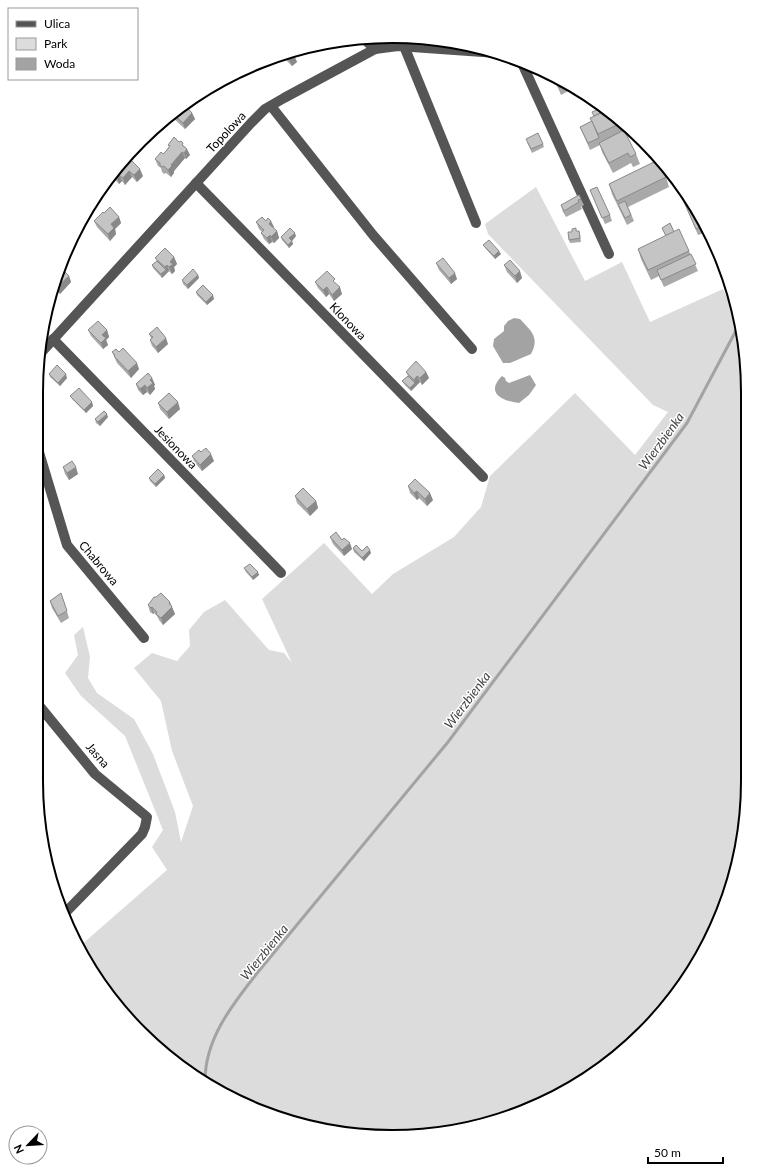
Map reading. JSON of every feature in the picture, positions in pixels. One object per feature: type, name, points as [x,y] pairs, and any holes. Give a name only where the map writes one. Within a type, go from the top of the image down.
[{"type":"street","points":[[370,44],[375,49]]},
{"type":"street","points":[[404,46],[476,223]]},
{"type":"street","name":"Topolowa","points":[[46,347],[265,109],[375,49],[404,46],[461,50]]},
{"type":"street","points":[[525,70],[609,254]]},
{"type":"street","points":[[271,106],[374,235],[472,349]]},
{"type":"street","name":"Klonowa","points":[[196,183],[483,477]]},
{"type":"street","name":"Jesionowa","points":[[53,339],[281,573]]},
{"type":"street","name":"Chabrowa","points":[[43,466],[67,545],[144,638]]},
{"type":"street","name":"Jasna","points":[[43,710],[95,774],[147,818],[146,827],[142,834],[68,910]]},
{"type":"green space","points":[[536,187],[585,281],[622,262],[650,322],[723,289],[727,297],[738,346],[741,392],[741,781],[738,827],[729,871],[722,893],[714,915],[694,956],[669,993],[639,1028],[604,1058],[586,1071],[546,1094],[526,1103],[482,1118],[438,1127],[415,1129],[392,1130],[346,1127],[302,1118],[258,1103],[217,1083],[198,1071],[180,1058],[145,1028],[115,993],[90,956],[83,943],[167,870],[152,847],[163,830],[125,736],[81,696],[65,673],[78,655],[74,635],[83,627],[90,657],[88,678],[97,693],[134,719],[153,754],[175,812],[181,842],[193,806],[172,751],[161,701],[134,668],[152,653],[177,661],[190,646],[189,630],[204,612],[225,600],[269,650],[284,653],[292,663],[262,599],[324,543],[372,594],[393,574],[454,537],[481,507],[490,476],[575,393],[635,455],[668,412],[653,405],[488,234],[485,224]]},
{"type":"water","points":[[514,318],[520,319],[531,331],[535,343],[534,348],[531,354],[510,363],[503,363],[493,346],[494,339],[504,331],[504,326],[508,321]]},
{"type":"water","points":[[530,375],[536,385],[529,395],[519,403],[502,398],[495,391],[497,382],[502,376],[509,383]]},
{"type":"building","points":[[188,109],[192,113],[183,123],[177,118]]},
{"type":"building","points":[[597,110],[601,113],[594,116],[592,112]]},
{"type":"building","points":[[601,113],[616,125],[598,134],[590,118]]},
{"type":"building","points":[[592,121],[599,138],[588,143],[580,127]]},
{"type":"building","points":[[623,131],[626,133],[636,154],[630,157],[628,153],[609,163],[599,143]]},
{"type":"building","points":[[538,133],[543,144],[531,149],[526,139]]},
{"type":"building","points":[[174,137],[179,142],[181,141],[183,143],[182,145],[187,149],[184,153],[182,152],[168,170],[164,166],[162,167],[155,159],[161,152],[163,154],[167,150],[170,146],[168,145]]},
{"type":"building","points":[[131,160],[140,169],[134,175],[129,171],[123,178],[119,175]]},
{"type":"building","points":[[654,162],[666,177],[617,201],[609,184]]},
{"type":"building","points":[[597,187],[610,215],[602,218],[590,190]]},
{"type":"building","points":[[579,195],[581,199],[578,200],[579,202],[564,211],[561,205]]},
{"type":"building","points":[[625,201],[631,215],[625,218],[618,204]]},
{"type":"building","points":[[684,202],[694,218],[699,227],[696,229]]},
{"type":"building","points":[[110,207],[119,217],[111,224],[114,228],[108,234],[94,221]]},
{"type":"building","points":[[262,217],[266,221],[268,218],[271,221],[269,224],[277,231],[271,237],[270,235],[267,238],[261,233],[264,230],[256,222]]},
{"type":"building","points":[[670,223],[674,232],[666,236],[662,228]]},
{"type":"building","points":[[290,228],[295,233],[289,238],[292,241],[288,245],[281,237]]},
{"type":"building","points":[[576,228],[576,231],[579,231],[580,238],[569,240],[568,232],[572,232],[572,229]]},
{"type":"building","points":[[679,229],[689,251],[648,270],[638,249]]},
{"type":"building","points":[[489,240],[499,251],[494,256],[483,245]]},
{"type":"building","points":[[165,248],[174,257],[170,262],[173,264],[169,267],[167,265],[165,267],[155,258]]},
{"type":"building","points":[[691,254],[696,264],[661,280],[657,270]]},
{"type":"building","points":[[443,258],[455,273],[449,278],[436,263]]},
{"type":"building","points":[[510,260],[520,271],[515,276],[504,265]]},
{"type":"building","points":[[157,261],[166,270],[161,274],[152,265]]},
{"type":"building","points":[[193,269],[198,275],[187,285],[182,280]]},
{"type":"building","points":[[327,271],[335,279],[333,281],[340,287],[332,295],[327,287],[323,290],[315,282]]},
{"type":"building","points":[[65,272],[69,276],[61,283]]},
{"type":"building","points":[[203,285],[213,295],[206,302],[196,292]]},
{"type":"building","points":[[98,321],[107,330],[102,335],[106,338],[101,343],[88,330]]},
{"type":"building","points":[[157,327],[166,338],[156,347],[150,340],[153,337],[149,334]]},
{"type":"building","points":[[123,348],[137,363],[128,371],[112,352],[116,349],[119,352]]},
{"type":"building","points":[[416,361],[426,372],[420,378],[417,376],[414,380],[406,372]]},
{"type":"building","points":[[57,365],[66,374],[58,383],[49,374]]},
{"type":"building","points":[[148,373],[152,378],[150,380],[153,383],[147,388],[145,385],[140,389],[136,384]]},
{"type":"building","points":[[408,376],[415,383],[410,388],[402,381]]},
{"type":"building","points":[[79,388],[92,402],[84,410],[70,396]]},
{"type":"building","points":[[169,393],[178,402],[167,412],[158,403]]},
{"type":"building","points":[[104,411],[107,414],[98,422],[95,419]]},
{"type":"building","points":[[206,448],[211,454],[200,465],[192,456],[199,450],[201,452]]},
{"type":"building","points":[[72,461],[76,467],[67,473],[63,467]]},
{"type":"building","points":[[158,469],[164,475],[155,484],[149,478]]},
{"type":"building","points":[[415,479],[430,493],[425,499],[417,491],[414,493],[408,486]]},
{"type":"building","points":[[303,488],[316,501],[307,509],[295,496]]},
{"type":"building","points":[[336,532],[342,540],[344,538],[350,543],[342,550],[330,537]]},
{"type":"building","points":[[356,545],[362,551],[367,546],[370,550],[362,558],[353,548]]},
{"type":"building","points":[[250,564],[258,572],[252,577],[244,568]]},
{"type":"building","points":[[61,593],[67,611],[58,616],[50,601]]},
{"type":"building","points":[[161,593],[170,602],[169,603],[172,607],[161,618],[156,614],[157,612],[152,607],[151,608],[148,605],[154,597]]},
{"type":"waterway","name":"Wierzbienka","points":[[205,1076],[206,1065],[215,1036],[222,1022],[239,996],[448,742],[687,423],[735,332]]}]
